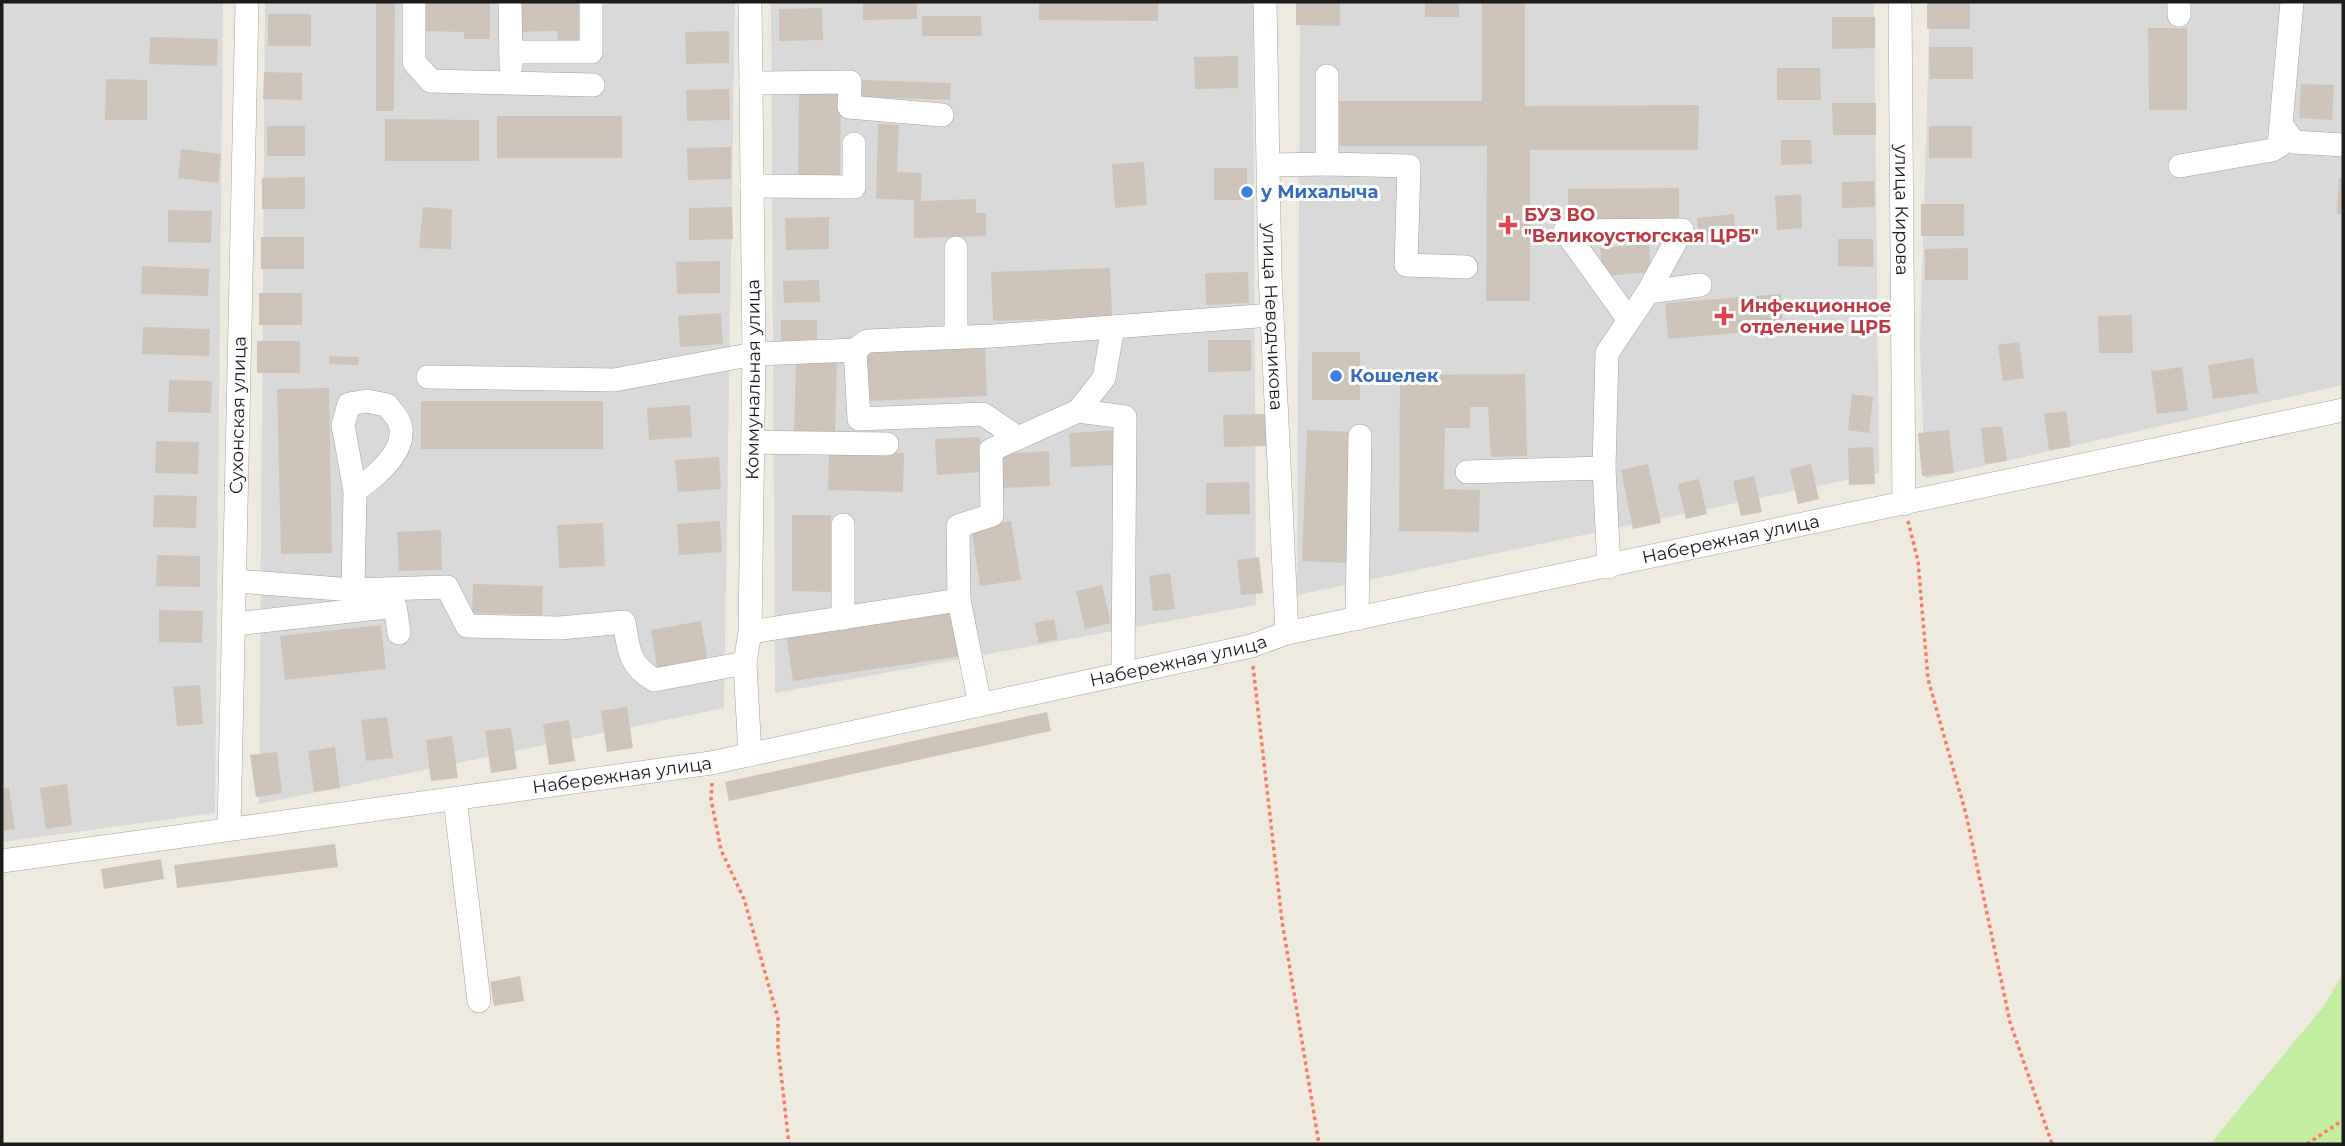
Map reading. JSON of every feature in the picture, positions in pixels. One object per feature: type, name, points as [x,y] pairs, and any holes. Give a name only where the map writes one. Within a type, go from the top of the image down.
[{"type":"street","name":"Сухонская улица","points":[[229,828],[247,2]]},
{"type":"street","points":[[414,2],[414,62],[431,81],[593,85]]},
{"type":"street","points":[[510,2],[511,83]]},
{"type":"street","points":[[511,52],[591,52],[591,2]]},
{"type":"street","name":"Коммунальная улица","points":[[750,2],[754,354],[750,632],[745,663],[750,755]]},
{"type":"street","name":"улица Неводчикова","points":[[1265,2],[1272,316],[1287,634]]},
{"type":"street","name":"улица Кирова","points":[[1900,2],[1904,504]]},
{"type":"street","points":[[2179,166],[2272,150],[2279,146],[2283,127],[2292,2]]},
{"type":"street","points":[[1327,76],[1327,164]]},
{"type":"street","points":[[751,83],[850,82],[849,107],[942,115]]},
{"type":"street","points":[[2283,127],[2294,142],[2343,145]]},
{"type":"street","points":[[752,186],[854,187],[854,144]]},
{"type":"street","points":[[1269,165],[1409,166],[1406,265],[1466,267]]},
{"type":"street","points":[[1609,567],[1604,468],[1607,353],[1648,292],[1682,230],[1565,231],[1629,320]]},
{"type":"street","points":[[956,248],[956,337]]},
{"type":"street","points":[[1648,292],[1700,285]]},
{"type":"street","points":[[428,377],[614,380],[754,354],[855,350],[867,341],[1272,316]]},
{"type":"street","points":[[980,705],[959,600],[958,526],[992,515],[991,450],[1078,411],[1104,378],[1113,327]]},
{"type":"street","points":[[855,350],[859,419],[983,414],[1018,438]]},
{"type":"street","name":"Набережная улица","points":[[2,861],[711,763],[1251,646],[1287,634],[2343,410]]},
{"type":"street","points":[[1078,411],[1125,417],[1123,673]]},
{"type":"street","points":[[1357,620],[1360,436]]},
{"type":"street","points":[[753,442],[887,444]]},
{"type":"street","points":[[1467,472],[1604,468]]},
{"type":"street","points":[[353,590],[355,491]]},
{"type":"street","points":[[843,618],[844,524]]},
{"type":"street","points":[[236,581],[353,590],[447,587],[467,626],[560,628],[624,622],[631,658],[638,670],[654,680],[745,663]]},
{"type":"street","points":[[750,632],[959,600]]},
{"type":"street","points":[[235,624],[395,606],[399,633]]},
{"type":"street","points":[[455,799],[479,1001]]},
{"type":"path","points":[[1904,504],[1918,561],[1928,679],[1966,814],[2010,1022],[2052,1144]]},
{"type":"path","points":[[1251,646],[1282,921],[1319,1144]]},
{"type":"path","points":[[711,763],[711,799],[721,850],[744,899],[778,1018],[778,1047],[789,1144]]},
{"type":"path","points":[[2307,1144],[2343,1120]]},
{"type":"shaded area","points":[[2,2],[223,2],[215,813],[2,842]]},
{"type":"shaded area","points":[[265,2],[735,2],[724,708],[259,804]]},
{"type":"shaded area","points":[[771,2],[1253,2],[1256,605],[775,693]]},
{"type":"shaded area","points":[[1300,2],[1874,2],[1879,473],[1297,595]]},
{"type":"shaded area","points":[[1930,2],[2343,2],[2343,385],[1925,479],[1920,345]]},
{"type":"green space","points":[[2343,974],[2343,1144],[2210,1144],[2323,1007]]},
{"type":"building","points":[[376,2],[395,2],[394,111],[376,111]]},
{"type":"building","points":[[422,2],[490,2],[490,39],[464,39],[464,32],[421,31]]},
{"type":"building","points":[[515,2],[585,2],[586,41],[558,42],[557,31],[516,32]]},
{"type":"building","points":[[863,2],[917,2],[917,19],[863,20]]},
{"type":"building","points":[[1039,2],[1158,2],[1158,21],[1039,20]]},
{"type":"building","points":[[1296,2],[1340,2],[1340,26],[1296,25]]},
{"type":"building","points":[[1425,2],[1459,2],[1459,17],[1425,17]]},
{"type":"building","name":"БУЗ ВО \"Великоустюгская ЦРБ\"","points":[[1482,2],[1525,2],[1525,106],[1699,105],[1698,150],[1530,150],[1530,301],[1486,301],[1487,146],[1336,146],[1336,101],[1482,101]]},
{"type":"building","points":[[1927,2],[1970,2],[1970,29],[1927,29]]},
{"type":"building","points":[[822,8],[823,40],[779,41],[779,9]]},
{"type":"building","points":[[268,14],[311,14],[311,46],[268,46]]},
{"type":"building","points":[[922,16],[981,16],[982,36],[922,36]]},
{"type":"building","points":[[1832,17],[1875,17],[1875,48],[1832,49]]},
{"type":"building","points":[[2148,28],[2187,28],[2187,110],[2149,110]]},
{"type":"building","points":[[729,31],[729,63],[686,64],[685,32]]},
{"type":"building","points":[[150,37],[218,39],[217,66],[149,64]]},
{"type":"building","points":[[1929,47],[1973,47],[1973,79],[1930,79]]},
{"type":"building","points":[[1238,56],[1238,88],[1195,89],[1194,57]]},
{"type":"building","points":[[1777,68],[1820,68],[1821,100],[1777,100]]},
{"type":"building","points":[[264,72],[302,73],[302,100],[263,99]]},
{"type":"building","points":[[106,79],[147,80],[147,120],[105,120]]},
{"type":"building","points":[[862,80],[951,83],[950,100],[862,97]]},
{"type":"building","points":[[841,83],[840,178],[798,177],[799,84]]},
{"type":"building","points":[[2301,84],[2334,85],[2332,120],[2299,118]]},
{"type":"building","points":[[729,89],[730,120],[687,121],[686,90]]},
{"type":"building","points":[[1832,103],[1876,103],[1876,135],[1833,135]]},
{"type":"building","points":[[497,116],[622,116],[622,158],[497,158]]},
{"type":"building","points":[[385,119],[479,120],[479,161],[385,161]]},
{"type":"building","points":[[878,124],[899,125],[897,172],[922,173],[921,201],[976,199],[976,213],[986,213],[986,236],[914,238],[914,200],[876,199]]},
{"type":"building","points":[[267,126],[305,126],[305,156],[267,156]]},
{"type":"building","points":[[1929,126],[1972,126],[1972,158],[1929,158]]},
{"type":"building","points":[[1781,140],[1811,140],[1812,164],[1781,165]]},
{"type":"building","points":[[731,147],[731,179],[688,180],[687,148]]},
{"type":"building","points":[[181,149],[221,154],[218,183],[178,178]]},
{"type":"building","points":[[1144,162],[1147,205],[1115,208],[1112,164]]},
{"type":"building","points":[[1214,168],[1247,168],[1247,200],[1214,200]]},
{"type":"building","points":[[305,177],[305,209],[262,209],[262,178]]},
{"type":"building","points":[[2339,178],[2343,179],[2343,214],[2337,214]]},
{"type":"building","points":[[1874,181],[1875,207],[1842,208],[1842,182]]},
{"type":"building","points":[[1679,188],[1679,221],[1568,222],[1568,189]]},
{"type":"building","points":[[1801,194],[1802,228],[1777,230],[1775,196]]},
{"type":"building","points":[[1921,204],[1964,204],[1964,236],[1921,236]]},
{"type":"building","points":[[423,207],[452,209],[451,249],[419,248]]},
{"type":"building","points":[[732,207],[733,239],[689,240],[689,208]]},
{"type":"building","points":[[168,210],[212,211],[211,243],[168,242]]},
{"type":"building","points":[[1734,214],[1736,239],[1699,243],[1697,218]]},
{"type":"building","points":[[829,217],[829,249],[786,250],[785,218]]},
{"type":"building","points":[[261,237],[304,237],[304,269],[261,269]]},
{"type":"building","points":[[1838,239],[1873,239],[1873,267],[1838,266]]},
{"type":"building","points":[[1649,244],[1651,272],[1603,276],[1600,248]]},
{"type":"building","points":[[1968,248],[1968,280],[1925,280],[1925,249]]},
{"type":"building","points":[[720,261],[720,293],[677,294],[676,262]]},
{"type":"building","points":[[142,266],[209,269],[208,296],[141,294]]},
{"type":"building","points":[[1110,268],[1112,317],[993,321],[991,272]]},
{"type":"building","points":[[1248,272],[1249,303],[1206,305],[1205,273]]},
{"type":"building","points":[[819,280],[820,302],[784,303],[783,281]]},
{"type":"building","points":[[259,293],[302,293],[302,325],[259,325]]},
{"type":"building","name":"Инфекционное отделение ЦРБ","points":[[1781,294],[1783,329],[1668,339],[1665,303]]},
{"type":"building","points":[[721,313],[723,344],[680,347],[678,316]]},
{"type":"building","points":[[2132,315],[2133,353],[2099,353],[2098,316]]},
{"type":"building","points":[[781,320],[817,320],[817,342],[781,342]]},
{"type":"building","points":[[143,327],[210,329],[209,356],[142,354]]},
{"type":"building","points":[[1208,340],[1251,340],[1251,371],[1208,372]]},
{"type":"building","points":[[257,341],[300,341],[300,373],[257,373]]},
{"type":"building","points":[[2019,342],[2024,378],[2003,381],[1998,345]]},
{"type":"building","points":[[985,347],[987,396],[868,401],[866,352]]},
{"type":"building","name":"Кошелек","points":[[1312,352],[1360,352],[1360,400],[1312,400]]},
{"type":"building","points":[[329,356],[359,357],[358,365],[329,364]]},
{"type":"building","points":[[2253,358],[2258,393],[2213,399],[2208,365]]},
{"type":"building","points":[[796,360],[837,361],[835,434],[794,433]]},
{"type":"building","points":[[2182,367],[2188,410],[2157,414],[2151,371]]},
{"type":"building","points":[[1525,374],[1527,456],[1491,457],[1488,407],[1470,407],[1470,428],[1445,428],[1444,489],[1480,490],[1479,532],[1399,531],[1400,375]]},
{"type":"building","points":[[169,380],[212,381],[211,413],[168,412]]},
{"type":"building","points":[[329,388],[332,553],[281,554],[277,389]]},
{"type":"building","points":[[1852,394],[1873,397],[1869,433],[1848,430]]},
{"type":"building","points":[[421,401],[603,401],[603,449],[421,449]]},
{"type":"building","points":[[690,405],[692,437],[649,440],[647,408]]},
{"type":"building","points":[[2066,411],[2071,447],[2049,450],[2044,414]]},
{"type":"building","points":[[1266,414],[1267,446],[1224,447],[1223,415]]},
{"type":"building","points":[[2002,426],[2007,461],[1985,464],[1981,428]]},
{"type":"building","points":[[1117,430],[1119,465],[1071,467],[1069,433]]},
{"type":"building","points":[[1307,430],[1352,432],[1347,563],[1302,561]]},
{"type":"building","points":[[1949,430],[1954,473],[1922,476],[1918,433]]},
{"type":"building","points":[[980,437],[982,472],[937,475],[935,439]]},
{"type":"building","points":[[156,441],[199,442],[198,474],[155,473]]},
{"type":"building","points":[[1873,447],[1875,484],[1849,485],[1848,448]]},
{"type":"building","points":[[829,450],[904,453],[903,492],[828,490]]},
{"type":"building","points":[[1049,451],[1050,486],[1002,488],[1001,454]]},
{"type":"building","points":[[719,457],[721,489],[678,492],[675,460]]},
{"type":"building","points":[[1648,464],[1661,523],[1633,529],[1621,470]]},
{"type":"building","points":[[1811,464],[1819,499],[1798,504],[1790,469]]},
{"type":"building","points":[[1754,476],[1762,512],[1741,516],[1733,481]]},
{"type":"building","points":[[1699,479],[1707,514],[1686,519],[1678,484]]},
{"type":"building","points":[[1249,482],[1250,514],[1206,515],[1206,483]]},
{"type":"building","points":[[154,495],[197,496],[196,528],[153,527]]},
{"type":"building","points":[[792,515],[831,515],[831,592],[792,591]]},
{"type":"building","points":[[720,521],[722,552],[679,555],[677,524]]},
{"type":"building","points":[[1011,521],[1021,580],[980,586],[971,527]]},
{"type":"building","points":[[603,523],[605,566],[559,568],[557,525]]},
{"type":"building","points":[[441,530],[442,570],[399,571],[397,532]]},
{"type":"building","points":[[157,555],[200,556],[200,587],[156,586]]},
{"type":"building","points":[[1259,557],[1263,593],[1241,595],[1237,560]]},
{"type":"building","points":[[1170,573],[1175,609],[1153,611],[1149,576]]},
{"type":"building","points":[[473,584],[543,586],[542,615],[472,613]]},
{"type":"building","points":[[1102,585],[1111,623],[1085,629],[1076,591]]},
{"type":"building","points":[[955,609],[962,656],[793,681],[786,635]]},
{"type":"building","points":[[159,610],[203,611],[202,643],[159,642]]},
{"type":"building","points":[[1054,619],[1058,639],[1039,643],[1034,623]]},
{"type":"building","points":[[701,621],[708,662],[658,671],[651,630]]},
{"type":"building","points":[[381,625],[386,669],[285,680],[280,636]]},
{"type":"building","points":[[200,685],[203,724],[177,726],[173,687]]},
{"type":"building","points":[[627,707],[633,748],[607,752],[601,711]]},
{"type":"building","points":[[1047,712],[1051,731],[729,801],[725,782]]},
{"type":"building","points":[[387,717],[393,758],[366,761],[361,720]]},
{"type":"building","points":[[569,720],[575,761],[549,765],[543,724]]},
{"type":"building","points":[[511,728],[517,769],[491,773],[485,731]]},
{"type":"building","points":[[452,736],[458,778],[431,781],[426,740]]},
{"type":"building","points":[[335,747],[340,788],[314,792],[308,751]]},
{"type":"building","points":[[277,752],[282,793],[256,797],[250,755]]},
{"type":"building","points":[[67,784],[72,825],[46,829],[40,788]]},
{"type":"building","points":[[9,788],[15,829],[2,831],[2,789]]},
{"type":"building","points":[[335,844],[338,867],[177,888],[174,865]]},
{"type":"building","points":[[161,859],[164,879],[104,889],[101,869]]},
{"type":"building","points":[[520,976],[524,1001],[494,1006],[490,982]]},
{"type":"place","name":"у Михалыча","points":[[1247,192]]},
{"type":"place","name":"БУЗ ВО \"Великоустюгская ЦРБ\"","points":[[1508,225]]},
{"type":"place","name":"Инфекционное отделение ЦРБ","points":[[1724,316]]},
{"type":"place","name":"Кошелек","points":[[1336,376]]}]
